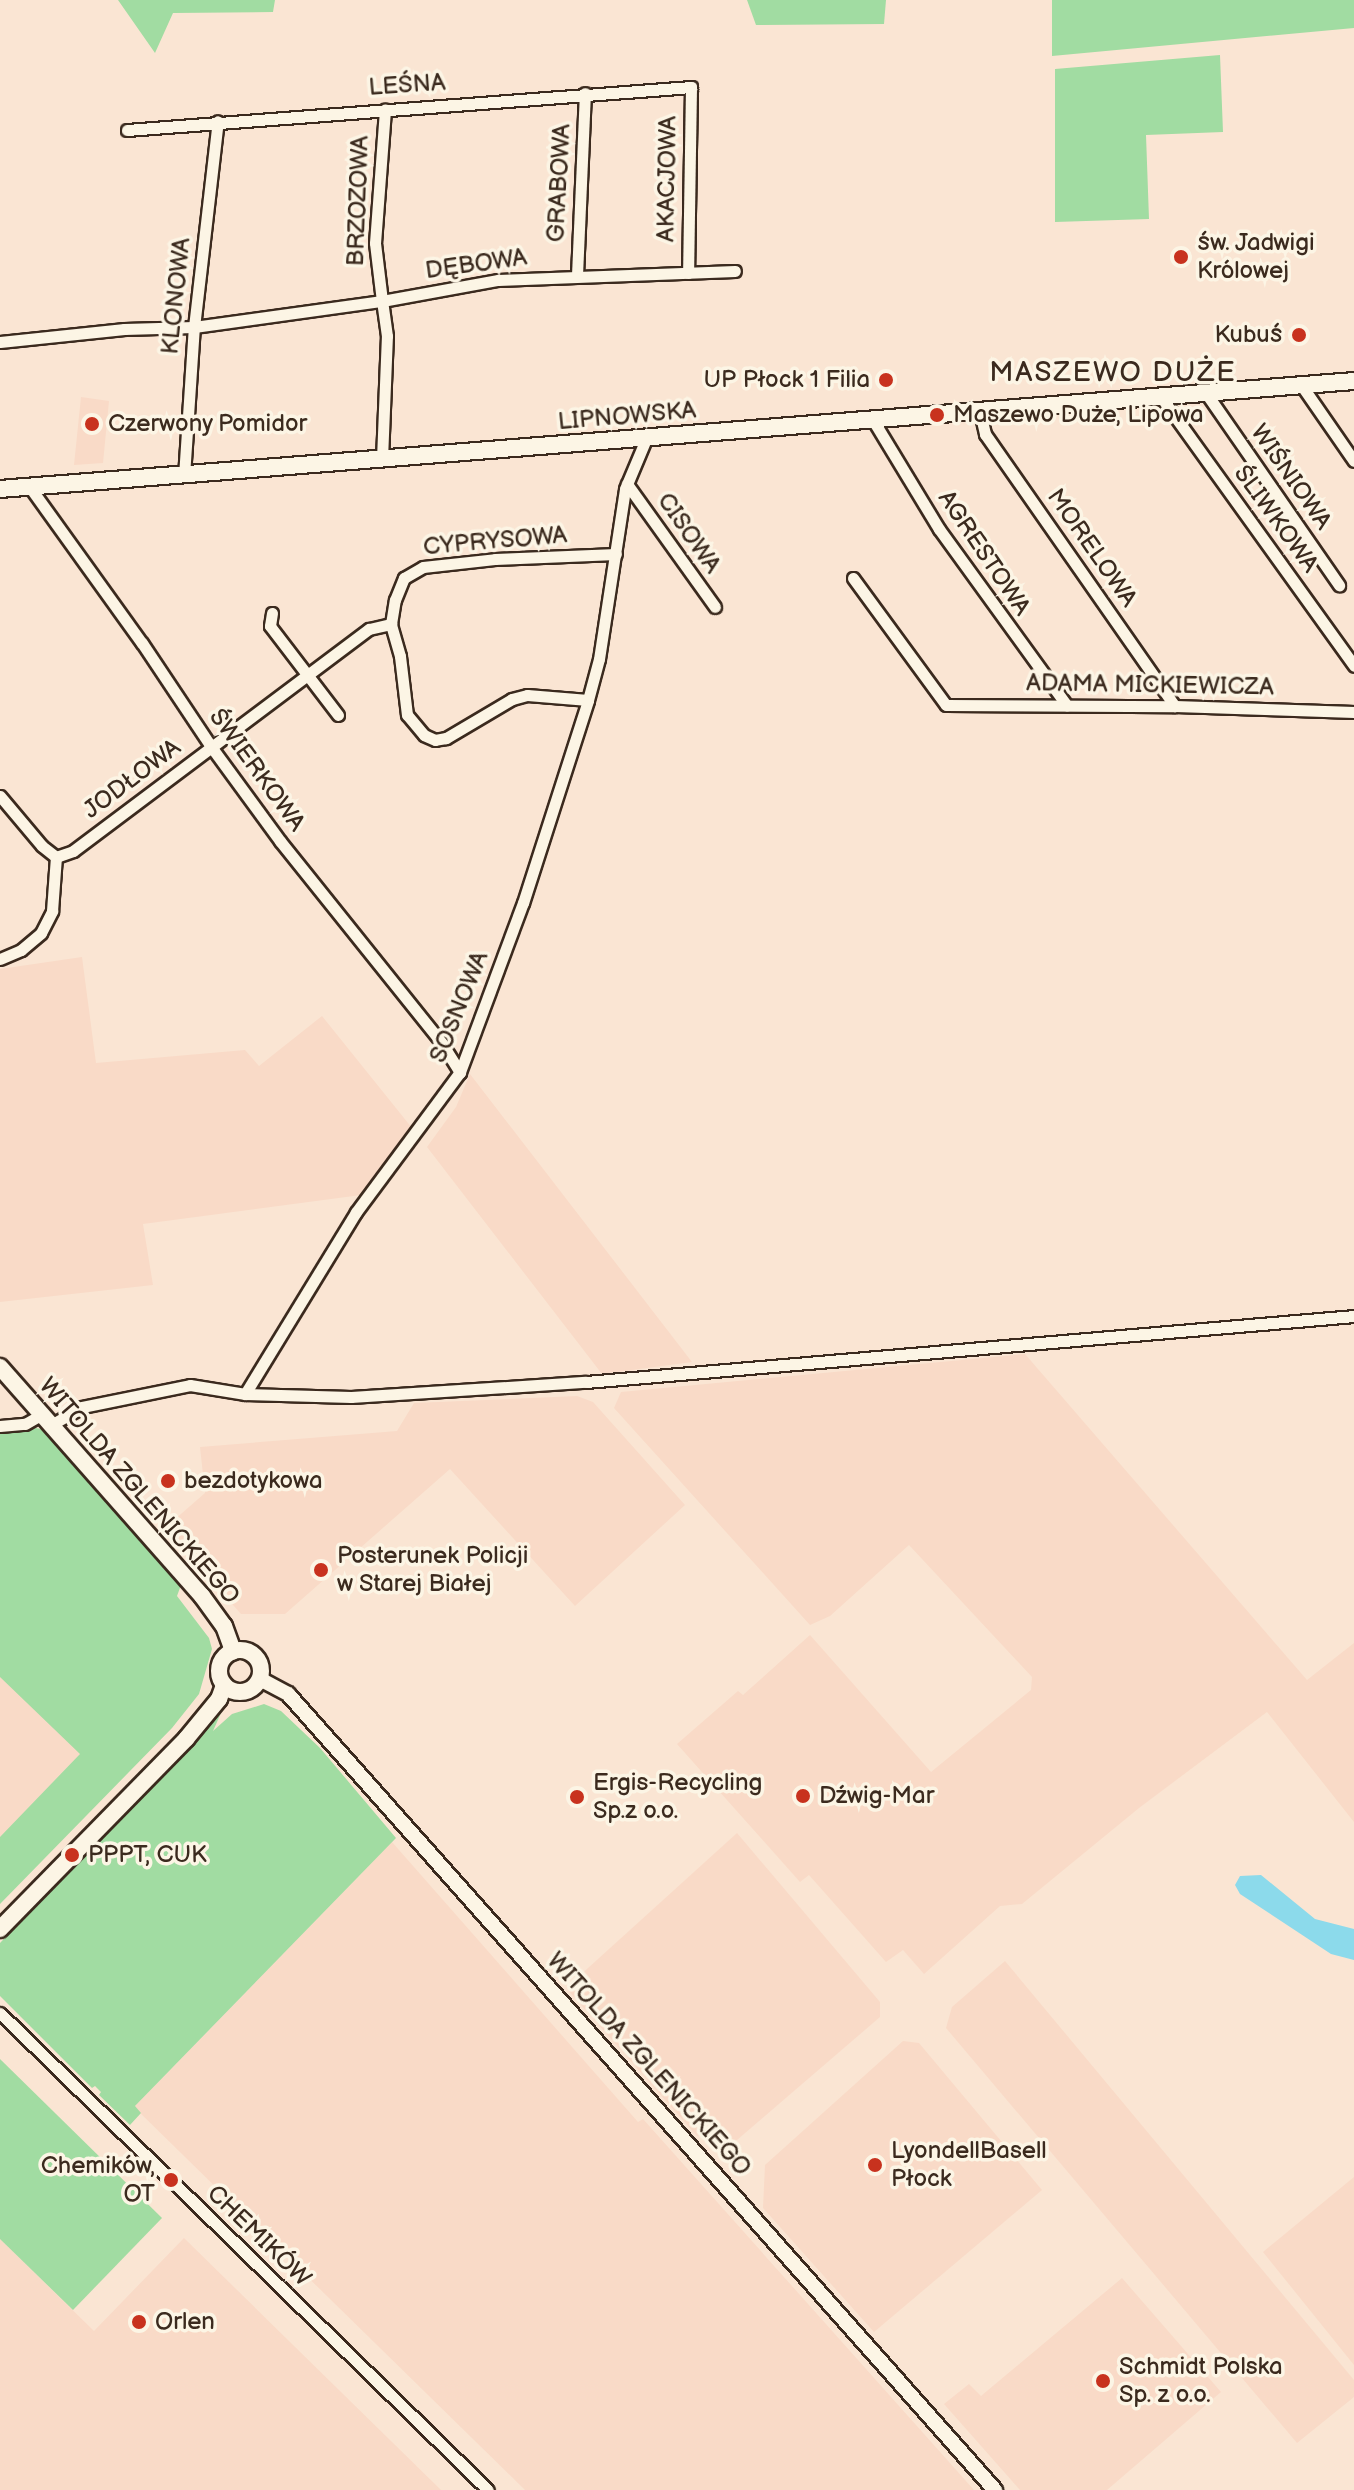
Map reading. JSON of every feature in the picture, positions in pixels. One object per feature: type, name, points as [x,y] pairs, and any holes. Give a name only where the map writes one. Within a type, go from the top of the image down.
[{"type":"main road","name":"LIPNOWSKA","points":[[0,489],[1354,381]]},
{"type":"main road","name":"WITOLDA ZGLENICKIEGO","points":[[0,1367],[202,1596],[224,1626],[233,1651]]},
{"type":"main road","points":[[241,1650],[255,1656],[261,1671],[260,1679],[252,1688],[241,1692],[224,1685],[219,1675],[220,1663],[233,1651],[241,1650]]},
{"type":"main road","points":[[0,1929],[186,1739],[219,1699],[224,1685]]},
{"type":"street","name":"LEŚNA","points":[[127,130],[691,87]]},
{"type":"street","name":"AKACJOWA","points":[[688,273],[691,87]]},
{"type":"street","name":"GRABOWA","points":[[577,275],[585,93]]},
{"type":"street","name":"BRZOZOWA","points":[[382,301],[375,243],[385,109]]},
{"type":"street","name":"KLONOWA","points":[[184,476],[194,327],[218,121]]},
{"type":"street","name":"DĘBOWA","points":[[382,301],[498,280],[735,271]]},
{"type":"street","points":[[0,342],[124,329],[194,327],[382,301],[387,336],[382,459]]},
{"type":"street","points":[[1302,386],[1354,461]]},
{"type":"street","name":"WIŚNIOWA","points":[[1206,393],[1339,585]]},
{"type":"street","name":"ŚLIWKOWA","points":[[1161,397],[1354,666]]},
{"type":"street","name":"MORELOWA","points":[[980,412],[985,434],[1175,706]]},
{"type":"street","name":"AGRESTOWA","points":[[873,420],[939,529],[1067,706]]},
{"type":"street","name":"SOSNOWA","points":[[245,1394],[356,1212],[460,1072],[523,903],[588,700],[599,659],[627,484],[646,439]]},
{"type":"street","name":"CISOWA","points":[[627,484],[715,607]]},
{"type":"street","name":"ŚWIERKOWA","points":[[29,486],[280,841],[441,1042],[460,1072]]},
{"type":"street","name":"CYPRYSOWA","points":[[391,624],[395,600],[404,578],[423,567],[495,559],[616,554]]},
{"type":"street","name":"ADAMA MICKIEWICZA","points":[[853,578],[946,705],[1175,706],[1354,712]]},
{"type":"street","points":[[272,613],[270,626],[338,715]]},
{"type":"street","points":[[391,624],[400,656],[407,715],[424,735],[435,740],[446,738],[512,699],[527,695],[588,700]]},
{"type":"street","name":"JODŁOWA","points":[[56,857],[73,851],[369,629],[391,624]]},
{"type":"street","points":[[0,796],[42,846],[56,857],[52,911],[41,933],[21,950],[0,959]]},
{"type":"street","points":[[0,1426],[47,1420],[82,1407],[190,1385],[245,1394],[351,1397],[586,1382],[1354,1316]]},
{"type":"street","name":"WITOLDA ZGLENICKIEGO","points":[[260,1679],[288,1694],[995,2490]]},
{"type":"street","name":"CHEMIKÓW","points":[[0,2013],[488,2490]]},
{"type":"shaded area","points":[[81,397],[109,401],[103,463],[74,465]]},
{"type":"shaded area","points":[[82,957],[96,1063],[245,1050],[259,1066],[322,1016],[412,1128],[361,1195],[143,1224],[153,1285],[0,1302],[0,969]]},
{"type":"shaded area","points":[[470,1074],[692,1362],[602,1374],[427,1147],[456,1107]]},
{"type":"shaded area","points":[[1025,1354],[1307,1680],[1354,1643],[1354,1822],[1267,1712],[1139,1808],[1022,1904],[1000,1906],[924,1974],[903,1950],[886,1962],[809,1875],[800,1882],[677,1744],[738,1691],[743,1695],[810,1635],[931,1772],[1031,1690],[1032,1677],[909,1545],[830,1616],[810,1625],[614,1408],[621,1392]]},
{"type":"shaded area","points":[[577,1396],[593,1402],[685,1505],[575,1606],[450,1469],[285,1614],[241,1614],[165,1528],[205,1493],[200,1447],[397,1431],[414,1403]]},
{"type":"shaded area","points":[[0,1639],[130,1764],[0,1898]]},
{"type":"shaded area","points":[[737,1833],[880,2002],[880,2017],[737,2140],[697,2136],[566,1988]]},
{"type":"shaded area","points":[[392,1842],[638,2122],[643,2119],[974,2490],[525,2490],[134,2107]]},
{"type":"shaded area","points":[[1005,1961],[1354,2380],[1354,2397],[1297,2443],[946,2028],[952,2007]]},
{"type":"shaded area","points":[[903,2041],[919,2043],[1042,2190],[874,2332],[763,2208],[765,2165]]},
{"type":"shaded area","points":[[1354,2177],[1354,2365],[1263,2252]]},
{"type":"shaded area","points":[[184,2238],[441,2490],[0,2490],[0,2239],[94,2331]]},
{"type":"shaded area","points":[[1122,2278],[1221,2392],[1107,2490],[1020,2490],[944,2404],[969,2384],[981,2396]]},
{"type":"green space","points":[[118,0],[275,0],[273,12],[173,13],[155,53]]},
{"type":"green space","points":[[747,0],[886,0],[884,24],[756,25]]},
{"type":"green space","points":[[1052,0],[1354,0],[1354,28],[1052,56]]},
{"type":"green space","points":[[1220,55],[1223,132],[1146,135],[1149,219],[1055,222],[1055,69]]},
{"type":"green space","points":[[36,1428],[46,1430],[181,1585],[177,1596],[209,1638],[212,1649],[199,1694],[172,1728],[0,1904],[0,1837],[80,1754],[0,1677],[0,1432]]},
{"type":"green space","points":[[264,1704],[281,1711],[320,1748],[396,1838],[135,2106],[141,2113],[130,2125],[99,2095],[101,2092],[95,2086],[92,2088],[0,1996],[0,1943],[221,1713],[213,1731],[232,1714]]},
{"type":"green space","points":[[0,2059],[162,2218],[73,2310],[0,2239]]},
{"type":"water","points":[[1261,1875],[1315,1919],[1354,1929],[1354,1960],[1331,1954],[1240,1894],[1235,1885],[1240,1876]]},
{"type":"place","name":"św. Jadwigi Królowej","points":[[1181,257]]},
{"type":"place","name":"Kubuś","points":[[1299,335]]},
{"type":"place","name":"UP Płock 1 Filia","points":[[886,380]]},
{"type":"place","name":"Maszewo Duże, Lipowa","points":[[937,415]]},
{"type":"place","name":"Czerwony Pomidor","points":[[92,424]]},
{"type":"place","name":"bezdotykowa","points":[[168,1481]]},
{"type":"place","name":"Posterunek Policji w Starej Białej","points":[[321,1570]]},
{"type":"place","name":"Dźwig-Mar","points":[[803,1796]]},
{"type":"place","name":"Ergis-Recycling Sp.z o.o.","points":[[577,1797]]},
{"type":"place","name":"PPPT, CUK","points":[[72,1855]]},
{"type":"place","name":"LyondellBasell Płock","points":[[875,2165]]},
{"type":"place","name":"Chemików, OT","points":[[171,2180]]},
{"type":"place","name":"Orlen","points":[[139,2322]]},
{"type":"place","name":"Schmidt Polska Sp. z o.o.","points":[[1103,2381]]},
{"type":"district","name":"MASZEWO DUŻE","points":[[1113,373]]}]
